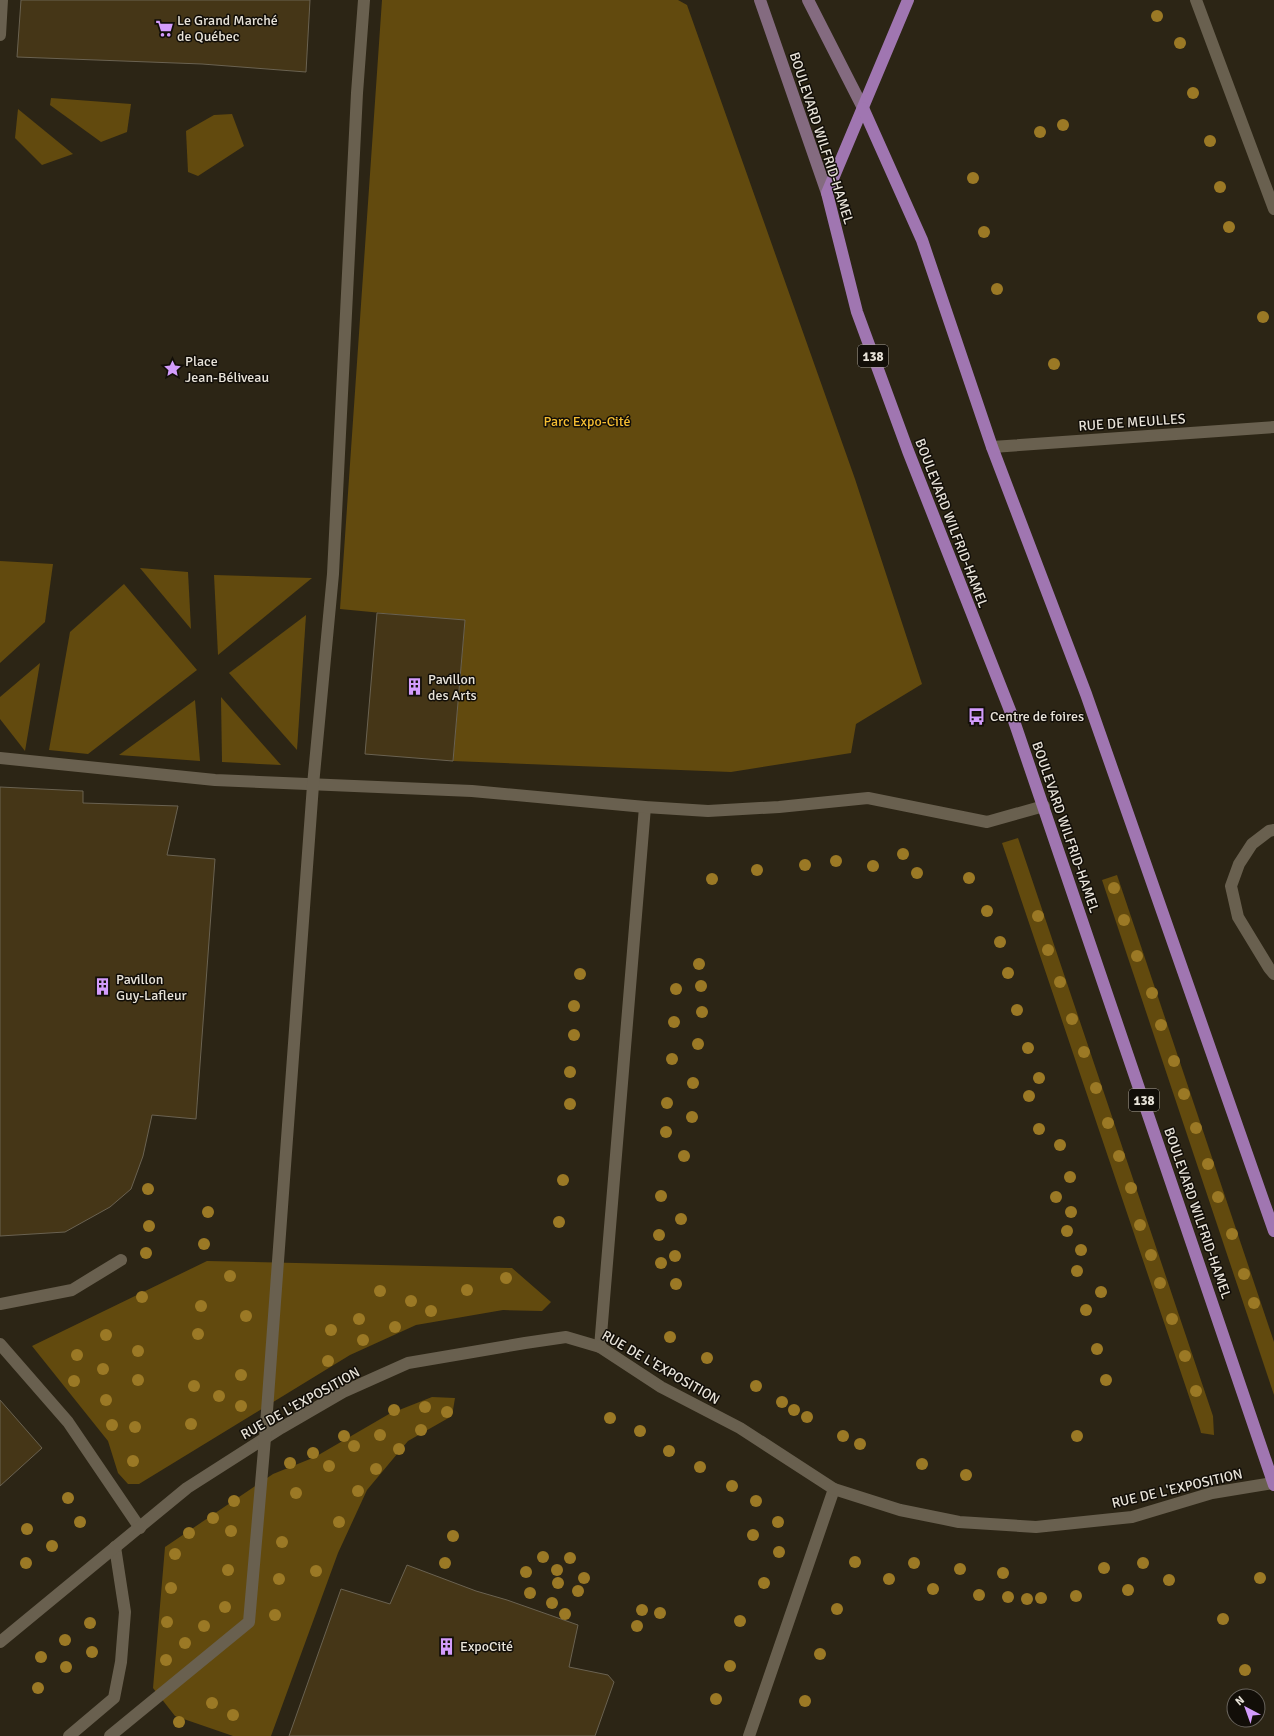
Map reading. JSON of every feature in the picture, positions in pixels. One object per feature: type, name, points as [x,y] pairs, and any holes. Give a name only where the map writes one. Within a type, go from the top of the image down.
[{"type":"main road","points":[[827,193],[908,0]]},
{"type":"main road","points":[[863,108],[922,240],[992,447],[1086,694],[1274,1231]]},
{"type":"main road","name":"BOULEVARD WILFRID-HAMEL","points":[[827,193],[857,312],[908,451],[1011,712],[1274,1484]]},
{"type":"street","points":[[0,35],[2,0]]},
{"type":"street","points":[[110,1736],[249,1622],[265,1438],[313,785],[333,574],[357,93],[364,0]]},
{"type":"street","name":"BOULEVARD WILFRID-HAMEL","points":[[760,0],[827,193]]},
{"type":"street","points":[[808,0],[863,108]]},
{"type":"street","points":[[1196,0],[1274,209]]},
{"type":"street","name":"RUE DE MEULLES","points":[[992,447],[1274,428]]},
{"type":"street","points":[[0,758],[215,780],[472,791],[645,807],[716,810],[779,807],[868,798],[987,822],[1044,806]]},
{"type":"street","points":[[600,1347],[645,807]]},
{"type":"street","points":[[1274,830],[1270,830],[1252,844],[1239,864],[1231,886],[1238,917],[1274,974]]},
{"type":"street","points":[[0,1304],[72,1290],[121,1260]]},
{"type":"street","name":"RUE DE L'EXPOSITION","points":[[0,1642],[187,1488],[265,1438],[343,1392],[408,1363],[525,1343],[566,1338],[600,1347],[661,1387],[740,1428],[834,1489],[900,1510],[959,1522],[1036,1527],[1132,1517],[1212,1493],[1274,1484]]},
{"type":"street","points":[[0,1344],[4,1358],[68,1422],[140,1528]]},
{"type":"street","points":[[749,1736],[834,1489]]},
{"type":"street","points":[[69,1736],[114,1698],[121,1662],[125,1612],[115,1547]]},
{"type":"green space","name":"Parc Expo-Cité","points":[[382,0],[678,0],[687,5],[855,479],[922,684],[856,724],[851,753],[731,772],[453,761],[465,621],[340,609]]},
{"type":"green space","points":[[51,98],[131,104],[127,132],[101,142],[50,105]]},
{"type":"green space","points":[[18,109],[73,154],[42,165],[15,138]]},
{"type":"green space","points":[[232,114],[244,146],[198,176],[188,172],[186,131],[214,115]]},
{"type":"green space","points":[[0,561],[53,564],[45,622],[0,663]]},
{"type":"green space","points":[[140,568],[188,572],[191,629]]},
{"type":"green space","points":[[214,575],[312,578],[218,655]]},
{"type":"green space","points":[[124,584],[197,670],[88,754],[49,750],[70,632]]},
{"type":"green space","points":[[306,615],[297,750],[229,673]]},
{"type":"green space","points":[[40,663],[25,751],[0,719],[0,697]]},
{"type":"green space","points":[[221,697],[281,765],[222,762]]},
{"type":"green space","points":[[195,700],[200,761],[119,755]]},
{"type":"green space","points":[[1018,838],[1213,1416],[1214,1435],[1201,1433],[1002,843]]},
{"type":"green space","points":[[1117,875],[1274,1342],[1274,1395],[1102,880]]},
{"type":"green space","points":[[207,1261],[512,1268],[551,1302],[542,1311],[503,1310],[416,1325],[350,1355],[139,1484],[128,1484],[118,1473],[108,1441],[32,1346]]},
{"type":"green space","points":[[432,1397],[455,1398],[452,1416],[408,1441],[367,1490],[338,1553],[271,1736],[233,1736],[175,1716],[153,1688],[165,1547],[273,1474],[315,1457],[389,1414]]},
{"type":"building","name":"Le Grand Marché de Québec","points":[[21,0],[310,0],[306,72],[202,64],[17,57]]},
{"type":"building","name":"Pavillon des Arts","points":[[377,613],[465,620],[453,761],[365,754]]},
{"type":"building","name":"Pavillon Guy-Lafleur","points":[[0,787],[83,791],[83,803],[178,806],[167,855],[215,859],[196,1119],[152,1115],[143,1156],[131,1189],[110,1207],[65,1232],[0,1236]]},
{"type":"building","points":[[0,1400],[42,1448],[0,1486]]},
{"type":"building","name":"ExpoCité","points":[[407,1565],[476,1591],[507,1600],[578,1625],[569,1667],[608,1675],[614,1682],[595,1736],[289,1736],[341,1589],[390,1604]]},
{"type":"place","name":"Le Grand Marché de Québec","points":[[164,28]]},
{"type":"place","name":"Place Jean-Béliveau","points":[[172,369]]},
{"type":"place","name":"Pavillon des Arts","points":[[415,687]]},
{"type":"place","name":"Centre de foires","points":[[977,716]]},
{"type":"place","name":"Pavillon Guy-Lafleur","points":[[103,987]]},
{"type":"place","name":"ExpoCité","points":[[447,1646]]}]
